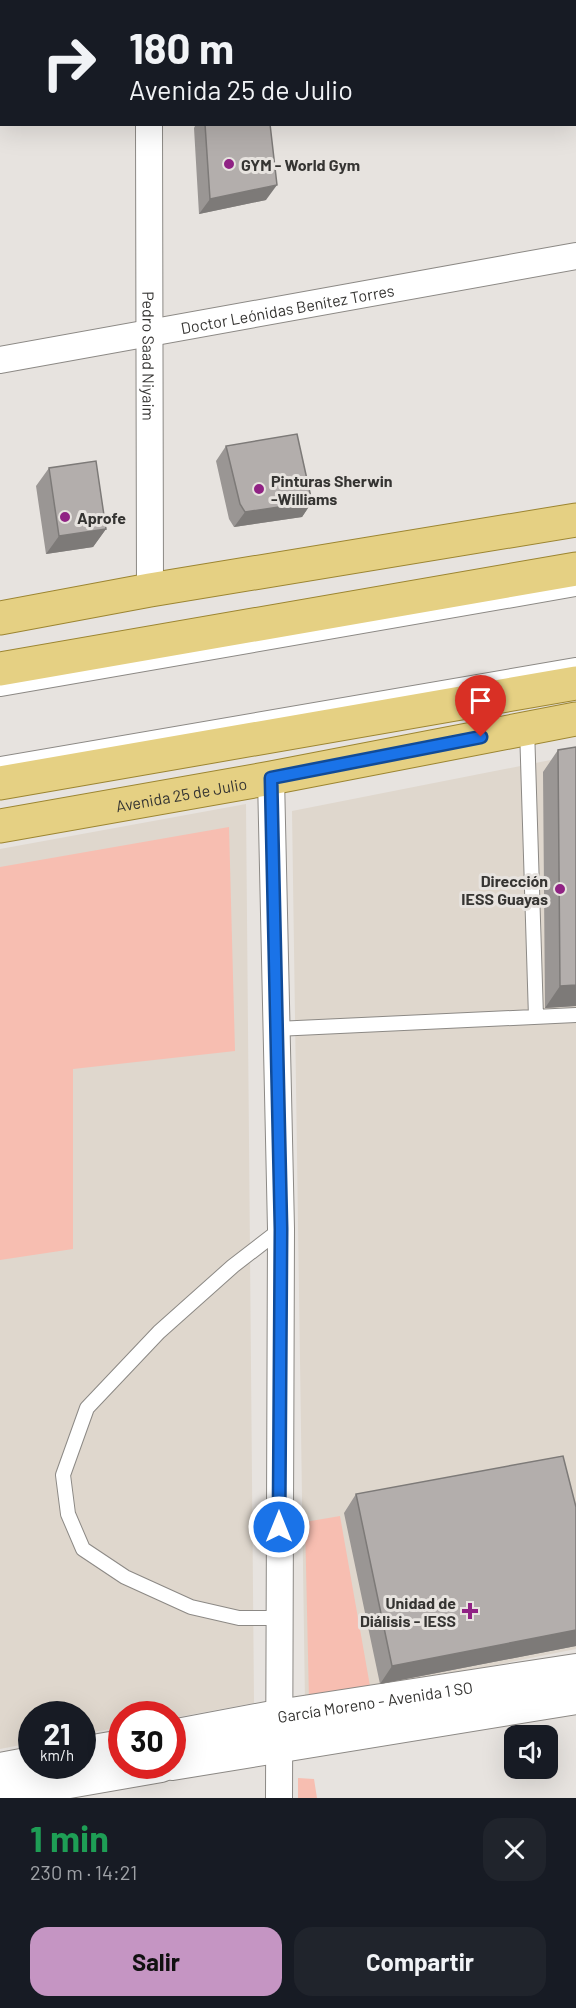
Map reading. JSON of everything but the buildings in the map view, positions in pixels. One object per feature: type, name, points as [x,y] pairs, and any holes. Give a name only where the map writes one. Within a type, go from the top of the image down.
[{"type":"main road","points":[[0,618],[150,590],[576,520]]},
{"type":"main road","points":[[489,536],[576,552]]},
{"type":"main road","points":[[0,669],[576,569]]},
{"type":"main road","points":[[0,639],[79,603]]},
{"type":"main road","points":[[0,783],[576,683]]},
{"type":"main road","name":"Avenida 25 de Julio","points":[[0,826],[271,778],[576,719]]},
{"type":"main road","points":[[0,826],[190,750]]},
{"type":"street","name":"Pedro Saad Niyaim","points":[[149,126],[150,590]]},
{"type":"street","name":"Doctor Leónidas Benítez Torres","points":[[0,360],[576,256]]},
{"type":"street","points":[[271,778],[281,1229],[279,1798]]},
{"type":"street","name":"García Moreno - Avenida 1 SO","points":[[186,1733],[278,1716],[576,1670]]},
{"type":"street","name":"García Moreno - Avenida 1 SO","points":[[186,1762],[576,1698]]},
{"type":"street","points":[[0,1769],[18,1766]]},
{"type":"street","points":[[0,1794],[108,1775]]},
{"type":"lane","points":[[0,689],[576,589]]},
{"type":"lane","points":[[0,764],[576,665]]},
{"type":"lane","points":[[527,728],[536,1017]]},
{"type":"lane","points":[[276,1029],[576,1015]]},
{"type":"lane","points":[[279,1618],[239,1618],[191,1607],[125,1577],[82,1549],[68,1514],[63,1475],[87,1408],[159,1332],[232,1266],[281,1229]]},
{"type":"shaded area","points":[[576,755],[576,1649],[305,1703],[292,811]]},
{"type":"shaded area","points":[[246,804],[254,1703],[186,1716],[186,1701],[108,1701],[108,1729],[96,1732],[96,1701],[18,1701],[18,1746],[0,1749],[0,849]]},
{"type":"shaded area","points":[[229,827],[235,1051],[73,1069],[73,1249],[0,1260],[0,867]]},
{"type":"shaded area","points":[[340,1516],[370,1686],[309,1700],[305,1522]]},
{"type":"shaded area","points":[[298,1778],[314,1779],[317,1798],[298,1798]]},
{"type":"place","name":"GYM - World Gym","points":[[229,164]]},
{"type":"place","name":"Pinturas Sherwin -Williams","points":[[259,489]]},
{"type":"place","name":"Aprofe","points":[[65,517]]},
{"type":"place","name":"Dirección IESS Guayas","points":[[560,889]]},
{"type":"place","name":"Unidad de Diálisis - IESS","points":[[470,1611]]},
{"type":"route","points":[[279,1527],[281,1229],[271,778],[481,737]]}]
